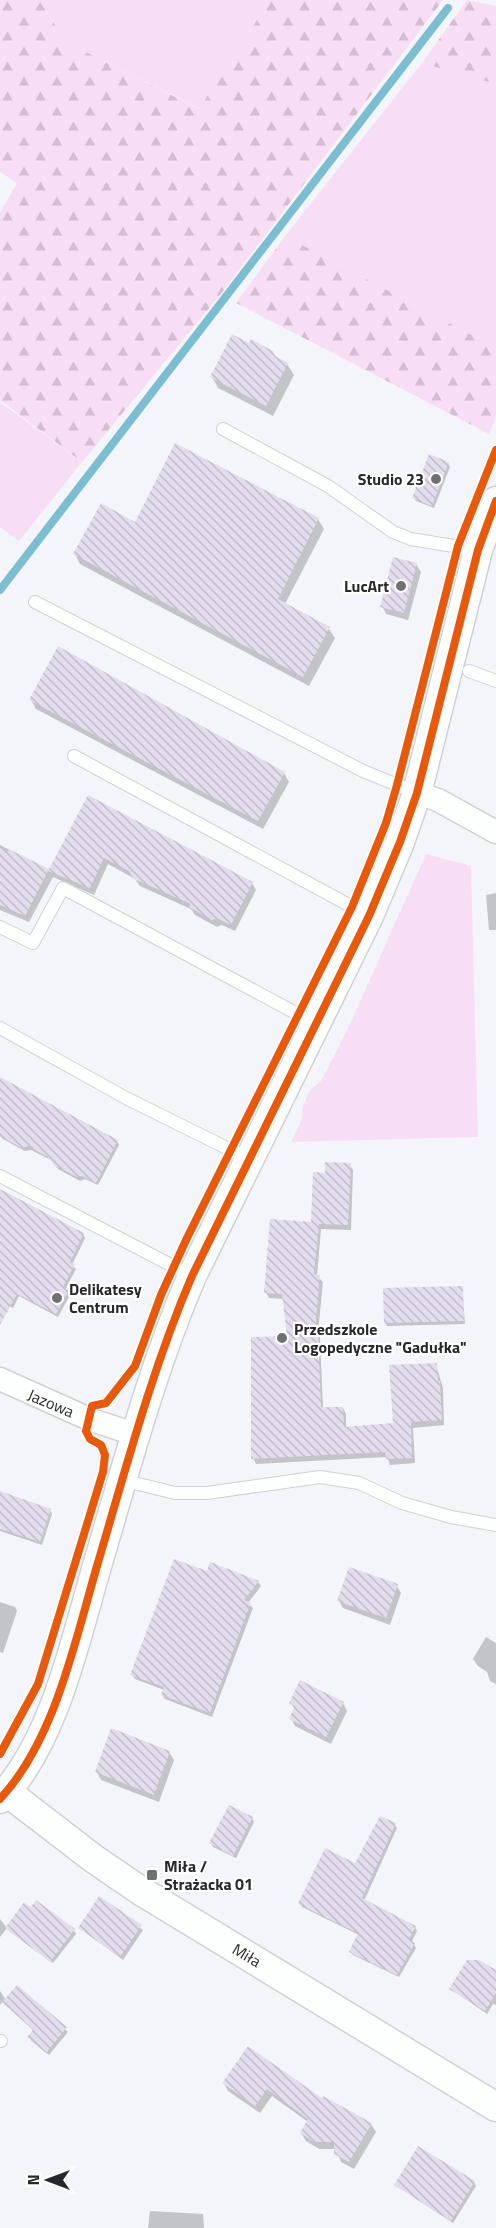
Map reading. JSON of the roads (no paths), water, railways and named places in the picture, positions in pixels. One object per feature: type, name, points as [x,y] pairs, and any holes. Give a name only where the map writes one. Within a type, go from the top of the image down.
[{"type":"street","points":[[3,1796],[28,1760],[46,1725],[70,1659],[169,1330],[192,1276],[369,916],[417,793],[478,550],[496,501]]},
{"type":"street","points":[[417,793],[438,800],[496,832]]},
{"type":"street","name":"Jazowa","points":[[0,1379],[79,1415],[137,1435]]},
{"type":"street","name":"Miła","points":[[3,1796],[141,1891],[496,2107]]},
{"type":"lane","points":[[223,429],[328,486],[393,532],[411,539],[478,550]]},
{"type":"lane","points":[[35,602],[355,767],[417,793]]},
{"type":"lane","points":[[469,671],[496,680]]},
{"type":"lane","points":[[75,756],[369,916]]},
{"type":"lane","points":[[0,927],[33,943],[63,888],[316,1024]]},
{"type":"lane","points":[[0,1028],[126,1098],[251,1160]]},
{"type":"lane","points":[[0,1176],[192,1276]]},
{"type":"lane","points":[[122,1480],[175,1493],[207,1493],[320,1477],[359,1483],[402,1503],[451,1517],[496,1525]]},
{"type":"waterway","points":[[0,590],[448,8]]},
{"type":"place","name":"Studio 23","points":[[436,479]]},
{"type":"place","name":"LucArt","points":[[401,586]]},
{"type":"place","name":"Delikatesy Centrum","points":[[57,1298]]},
{"type":"place","name":"Przedszkole Logopedyczne \"Gadułka\"","points":[[282,1338]]},
{"type":"place","name":"Miła / Strażacka 01","points":[[152,1875]]}]
